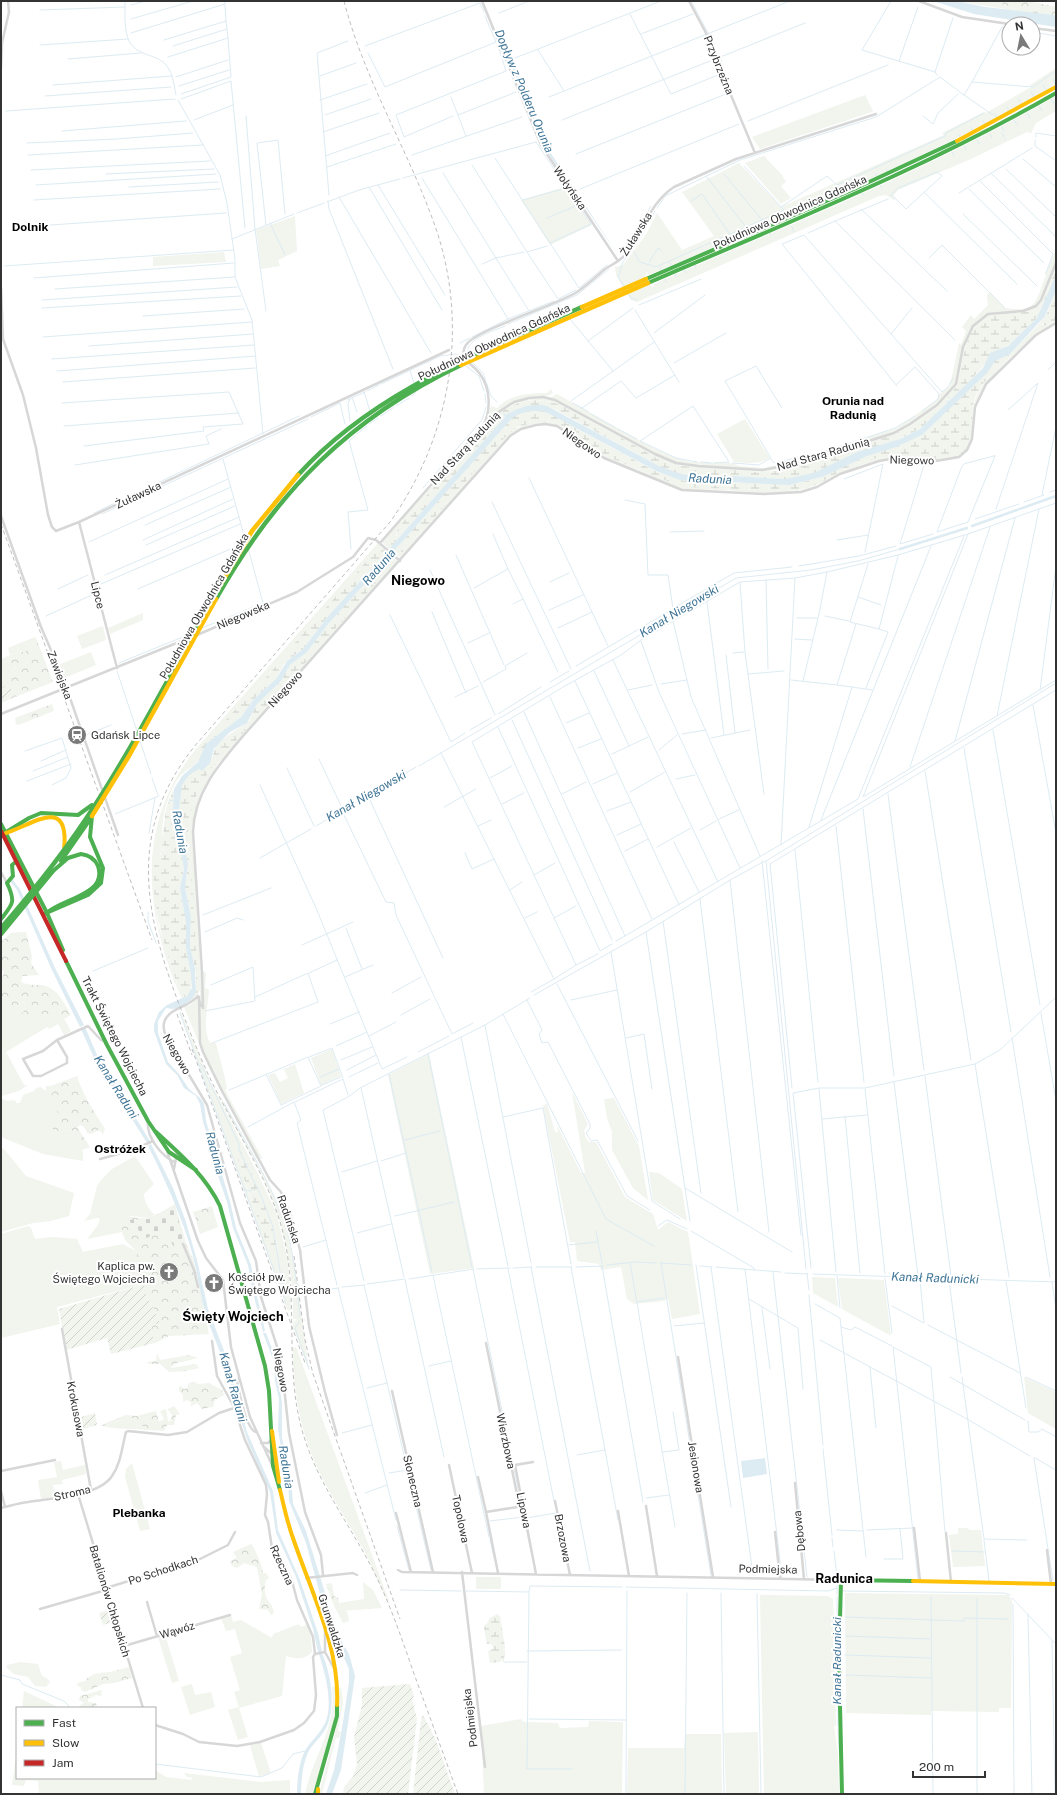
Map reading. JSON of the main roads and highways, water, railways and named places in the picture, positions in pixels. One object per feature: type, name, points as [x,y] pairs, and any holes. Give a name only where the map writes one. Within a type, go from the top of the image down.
[{"type":"main road","name":"Południowa Obwodnica Gdańska","points":[[1,934],[52,872],[92,816],[129,756],[241,556],[273,511],[314,465],[368,419],[428,381],[469,361],[927,156],[996,122],[1056,87]]},
{"type":"main road","name":"Południowa Obwodnica Gdańska","points":[[101,795],[136,736],[238,554],[269,509],[311,462],[361,419],[404,390],[444,368],[926,162],[999,126],[1056,93]]},
{"type":"main road","points":[[17,827],[43,813],[71,816],[80,814],[88,809],[101,795]]},
{"type":"main road","points":[[1,928],[64,850],[101,795]]},
{"type":"main road","points":[[46,914],[52,908],[94,892],[103,878],[103,866],[90,837],[92,816]]},
{"type":"main road","points":[[3,833],[43,817],[55,818],[65,831],[64,850]]},
{"type":"main road","name":"Trakt Świętego Wojciecha","points":[[1,824],[3,833],[46,914]]},
{"type":"main road","name":"Trakt Świętego Wojciecha","points":[[3,833],[46,914],[104,1041],[148,1121],[175,1160],[197,1171]]},
{"type":"main road","points":[[52,872],[67,858],[76,854],[87,855],[98,865],[99,875],[95,886],[91,890],[68,903]]},
{"type":"main road","points":[[1,919],[13,904],[13,895],[9,880],[12,864],[17,861]]},
{"type":"main road","name":"Trakt Świętego Wojciecha","points":[[155,1131],[197,1171],[211,1187],[218,1201],[252,1318],[267,1377],[279,1485]]},
{"type":"main road","name":"Trakt Świętego Wojciecha","points":[[272,1429],[271,1453],[273,1466],[292,1536],[306,1578]]},
{"type":"main road","name":"Grunwaldzka","points":[[306,1578],[332,1648],[337,1674],[338,1706],[334,1729],[316,1792]]},
{"type":"main road","name":"Podmiejska","points":[[842,1794],[839,1660],[841,1580],[1054,1584]]},
{"type":"water","points":[[933,1],[956,1],[986,7],[1054,15],[1056,16],[1056,27],[1041,25],[1041,16],[1001,16],[1001,18],[974,14]]},
{"type":"water","name":"Dopływ z Polderu Orunia","points":[[509,60],[512,60],[546,146],[620,258],[546,150]]},
{"type":"water","name":"Radunia","points":[[1056,275],[1056,291],[1045,316],[1010,354],[995,361],[987,373],[922,435],[896,447],[867,456],[822,477],[789,485],[694,482],[680,480],[656,471],[548,413],[539,411],[525,412],[512,418],[393,552],[389,549],[505,417],[502,411],[506,415],[526,406],[547,406],[659,466],[678,473],[696,477],[733,476],[785,479],[814,473],[857,452],[900,439],[920,429],[948,402],[946,400],[949,401],[983,368],[990,353],[1008,346],[1037,318]]},
{"type":"water","name":"Radunia","points":[[387,552],[391,555],[329,623],[307,652],[290,665],[281,681],[257,704],[247,723],[230,732],[214,749],[210,763],[202,771],[199,769],[189,775],[182,785],[179,809],[188,864],[185,888],[191,916],[190,946],[195,969],[196,992],[192,999],[184,1005],[173,1009],[166,1008],[158,1021],[158,1033],[168,1062],[179,1074],[189,1089],[201,1099],[204,1104],[206,1121],[230,1201],[236,1228],[251,1265],[265,1331],[263,1332],[253,1293],[248,1265],[233,1228],[227,1202],[216,1170],[210,1143],[203,1122],[200,1104],[196,1096],[184,1088],[177,1075],[166,1064],[154,1031],[154,1024],[159,1012],[167,1005],[187,996],[192,988],[186,948],[186,922],[180,888],[184,869],[173,809],[174,789],[182,776],[198,762],[206,744],[241,717],[254,699],[276,679],[287,661],[303,649],[329,615]]},
{"type":"water","points":[[12,879],[20,889],[55,968],[84,1025],[80,1027],[51,968],[17,890],[10,881]]},
{"type":"water","name":"Kanał Raduni","points":[[85,1027],[98,1057],[150,1141],[147,1143],[95,1060],[81,1029]]},
{"type":"water","name":"Kanał Raduni","points":[[151,1144],[173,1188],[185,1219],[197,1260],[208,1309],[228,1361],[239,1404],[236,1405],[231,1381],[206,1315],[189,1242],[173,1200],[148,1146]]},
{"type":"water","name":"Radunia","points":[[263,1333],[266,1333],[277,1361],[282,1403],[282,1438],[291,1476],[293,1504],[306,1531],[338,1635],[349,1654],[355,1676],[341,1770],[332,1794],[326,1794],[334,1770],[342,1728],[349,1682],[349,1669],[328,1623],[306,1543],[289,1501],[288,1476],[282,1454],[278,1429],[279,1399],[275,1381],[274,1362]]},
{"type":"water","points":[[240,1408],[247,1432],[273,1491],[278,1530],[300,1580],[318,1633],[322,1652],[318,1652],[313,1629],[296,1577],[276,1533],[270,1492],[248,1442],[237,1409]]},
{"type":"water","points":[[765,1458],[767,1474],[743,1478],[741,1461]]},
{"type":"water","points":[[322,1653],[330,1680],[332,1699],[330,1718],[327,1726],[310,1749],[303,1771],[301,1794],[297,1794],[298,1776],[302,1757],[308,1746],[324,1725],[328,1713],[329,1704],[327,1687],[319,1654]]},
{"type":"waterway","points":[[125,1],[126,27],[129,41],[137,50],[158,59],[167,66],[172,76],[176,95]]},
{"type":"waterway","points":[[131,5],[146,1]]},
{"type":"waterway","points":[[131,19],[193,1]]},
{"type":"waterway","points":[[131,33],[225,4],[225,1]]},
{"type":"waterway","points":[[499,13],[529,1]]},
{"type":"waterway","name":"Dopływ z Polderu Orunia","points":[[515,58],[661,1]]},
{"type":"waterway","points":[[691,1],[708,33],[709,42],[720,57],[722,64]]},
{"type":"waterway","points":[[549,97],[790,1]]},
{"type":"waterway","points":[[891,1],[862,50],[935,72],[937,75]]},
{"type":"waterway","points":[[365,46],[480,3],[484,12]]},
{"type":"waterway","points":[[164,40],[226,21],[225,5]]},
{"type":"waterway","points":[[40,10],[125,7]]},
{"type":"waterway","points":[[899,61],[918,7]]},
{"type":"waterway","points":[[630,14],[671,94],[718,75]]},
{"type":"waterway","points":[[641,34],[693,14]]},
{"type":"waterway","name":"Dopływ z Polderu Orunia","points":[[368,53],[385,87],[496,42],[485,16]]},
{"type":"waterway","points":[[935,72],[953,18]]},
{"type":"waterway","points":[[173,46],[227,29],[226,21]]},
{"type":"waterway","points":[[718,58],[805,23]]},
{"type":"waterway","points":[[168,57],[228,38],[227,29]]},
{"type":"waterway","points":[[972,82],[1001,29]]},
{"type":"waterway","points":[[1041,33],[1056,36]]},
{"type":"waterway","points":[[181,94],[231,77],[228,38]]},
{"type":"waterway","points":[[40,45],[128,39]]},
{"type":"waterway","points":[[329,195],[317,53],[348,41]]},
{"type":"waterway","name":"Dopływ z Polderu Orunia","points":[[453,116],[404,137],[396,115],[506,71],[498,46]]},
{"type":"waterway","points":[[538,50],[564,91]]},
{"type":"waterway","points":[[68,59],[141,53]]},
{"type":"waterway","points":[[562,120],[715,59]]},
{"type":"waterway","points":[[176,77],[228,60]]},
{"type":"waterway","points":[[320,76],[356,63]]},
{"type":"waterway","points":[[748,121],[888,65]]},
{"type":"waterway","points":[[179,86],[229,70]]},
{"type":"waterway","points":[[657,208],[665,196],[740,160],[876,117],[940,77],[964,95],[972,82],[1033,87],[1056,71]]},
{"type":"waterway","points":[[724,73],[730,87]]},
{"type":"waterway","points":[[53,85],[172,76]]},
{"type":"waterway","points":[[1053,79],[1056,85]]},
{"type":"waterway","points":[[181,99],[231,81],[245,228]]},
{"type":"waterway","points":[[320,100],[367,84]]},
{"type":"waterway","points":[[1043,85],[1046,90]]},
{"type":"waterway","points":[[45,96],[171,87]]},
{"type":"waterway","name":"Dopływ z Polderu Orunia","points":[[458,115],[516,92]]},
{"type":"waterway","points":[[1031,92],[1034,97]]},
{"type":"waterway","points":[[576,154],[726,94]]},
{"type":"waterway","points":[[923,116],[933,124],[938,113],[958,94]]},
{"type":"waterway","points":[[964,95],[993,115]]},
{"type":"waterway","points":[[451,97],[466,136]]},
{"type":"waterway","points":[[6,111],[175,99]]},
{"type":"waterway","points":[[325,115],[371,99]]},
{"type":"waterway","points":[[1019,99],[1022,104]]},
{"type":"waterway","points":[[1051,99],[1054,104]]},
{"type":"waterway","points":[[178,100],[220,175],[227,203],[235,259],[235,277],[252,320],[263,434]]},
{"type":"waterway","points":[[194,120],[233,105]]},
{"type":"waterway","points":[[1039,106],[1042,111]]},
{"type":"waterway","points":[[1007,107],[1009,111]]},
{"type":"waterway","points":[[323,132],[379,113]]},
{"type":"waterway","points":[[781,207],[827,176],[837,185],[945,136],[946,133],[984,113]]},
{"type":"waterway","points":[[1027,113],[1030,118]]},
{"type":"waterway","points":[[995,114],[997,118]]},
{"type":"waterway","points":[[246,116],[255,229],[266,311]]},
{"type":"waterway","name":"Dopływ z Polderu Orunia","points":[[412,155],[522,117]]},
{"type":"waterway","points":[[1014,120],[1017,125]]},
{"type":"waterway","points":[[62,131],[186,121]]},
{"type":"waterway","points":[[580,189],[739,124]]},
{"type":"waterway","points":[[971,127],[973,131]]},
{"type":"waterway","points":[[1002,127],[1004,131]]},
{"type":"waterway","points":[[27,143],[117,139],[193,133]]},
{"type":"waterway","points":[[325,156],[390,133]]},
{"type":"waterway","points":[[1002,133],[1004,137]]},
{"type":"waterway","points":[[1036,137],[1036,133],[1056,136]]},
{"type":"waterway","points":[[990,134],[992,138]]},
{"type":"waterway","points":[[266,225],[257,143],[278,140],[285,214]]},
{"type":"waterway","points":[[977,140],[979,144]]},
{"type":"waterway","points":[[1035,140],[1035,146],[1056,161]]},
{"type":"waterway","name":"Dopływ z Polderu Orunia","points":[[536,142],[591,224],[550,243],[579,288],[607,265]]},
{"type":"waterway","name":"Dopływ z Polderu Orunia","points":[[403,178],[536,142]]},
{"type":"waterway","points":[[327,167],[396,144]]},
{"type":"waterway","points":[[28,155],[203,145]]},
{"type":"waterway","points":[[964,146],[966,150]]},
{"type":"waterway","points":[[959,193],[1032,148]]},
{"type":"waterway","points":[[952,152],[954,156]]},
{"type":"waterway","points":[[495,158],[550,243]]},
{"type":"waterway","points":[[1023,159],[1056,187]]},
{"type":"waterway","points":[[31,170],[210,161]]},
{"type":"waterway","points":[[472,165],[527,252]]},
{"type":"waterway","points":[[632,249],[640,262],[656,267],[784,210],[744,166]]},
{"type":"waterway","points":[[106,174],[214,169]]},
{"type":"waterway","points":[[1006,169],[1056,217]]},
{"type":"waterway","points":[[890,196],[898,188],[937,172],[942,176],[906,209],[892,195]]},
{"type":"waterway","points":[[443,173],[529,311]]},
{"type":"waterway","points":[[991,173],[1056,237]]},
{"type":"waterway","points":[[36,185],[216,174]]},
{"type":"waterway","points":[[724,174],[762,220]]},
{"type":"waterway","points":[[707,177],[745,226]]},
{"type":"waterway","points":[[422,178],[508,319]]},
{"type":"waterway","points":[[327,202],[359,190],[400,179]]},
{"type":"waterway","points":[[979,180],[1053,254],[1046,273]]},
{"type":"waterway","points":[[129,187],[218,182]]},
{"type":"waterway","points":[[378,185],[445,295]]},
{"type":"waterway","points":[[369,187],[442,310]]},
{"type":"waterway","points":[[523,200],[566,188]]},
{"type":"waterway","points":[[34,200],[220,189]]},
{"type":"waterway","points":[[969,189],[1044,263]]},
{"type":"waterway","points":[[924,192],[1017,284]]},
{"type":"waterway","points":[[691,201],[702,194],[729,233]]},
{"type":"waterway","points":[[339,197],[431,353]]},
{"type":"waterway","points":[[835,221],[888,199]]},
{"type":"waterway","points":[[328,201],[329,209],[393,369]]},
{"type":"waterway","points":[[297,213],[324,203]]},
{"type":"waterway","points":[[547,218],[578,205]]},
{"type":"waterway","points":[[631,243],[651,206]]},
{"type":"waterway","points":[[861,209],[947,291]]},
{"type":"waterway","points":[[624,287],[618,277],[623,262],[642,235],[655,211]]},
{"type":"waterway","points":[[36,226],[226,213]]},
{"type":"waterway","points":[[232,239],[294,214]]},
{"type":"waterway","points":[[963,214],[1037,286]]},
{"type":"waterway","points":[[808,233],[835,221],[955,340]]},
{"type":"waterway","points":[[270,223],[285,255]]},
{"type":"waterway","points":[[792,227],[794,232]]},
{"type":"waterway","points":[[897,386],[782,244],[804,235],[942,392],[948,387],[953,378]]},
{"type":"waterway","points":[[929,258],[942,245],[1005,308]]},
{"type":"waterway","points":[[547,246],[527,252],[558,299],[576,290]]},
{"type":"waterway","points":[[649,262],[658,248],[661,250]]},
{"type":"waterway","points":[[5,266],[233,250]]},
{"type":"waterway","points":[[482,264],[496,258],[524,252]]},
{"type":"waterway","points":[[34,278],[234,263]]},
{"type":"waterway","points":[[508,324],[577,295],[609,269]]},
{"type":"waterway","points":[[55,289],[235,277]]},
{"type":"waterway","points":[[639,305],[701,279]]},
{"type":"waterway","points":[[42,300],[237,287]]},
{"type":"waterway","name":"Wołyńska","points":[[628,294],[631,298],[637,300]]},
{"type":"waterway","points":[[654,333],[705,295]]},
{"type":"waterway","points":[[42,308],[241,296]]},
{"type":"waterway","points":[[472,337],[508,319],[554,301]]},
{"type":"waterway","points":[[558,304],[564,312]]},
{"type":"waterway","points":[[588,341],[633,308]]},
{"type":"waterway","points":[[891,334],[912,308]]},
{"type":"waterway","points":[[143,316],[244,309]]},
{"type":"waterway","points":[[635,310],[679,382]]},
{"type":"waterway","points":[[570,319],[613,371]]},
{"type":"waterway","points":[[43,337],[252,322]]},
{"type":"waterway","points":[[467,355],[470,344],[475,340],[487,333],[505,326]]},
{"type":"waterway","points":[[674,363],[726,333]]},
{"type":"waterway","points":[[89,346],[253,334]]},
{"type":"waterway","points":[[460,343],[470,338]]},
{"type":"waterway","points":[[571,401],[654,342]]},
{"type":"waterway","points":[[52,359],[254,345]]},
{"type":"waterway","points":[[381,384],[440,356],[456,354],[461,358]]},
{"type":"waterway","points":[[57,371],[256,356]]},
{"type":"waterway","points":[[472,362],[483,373],[491,396],[497,402]]},
{"type":"waterway","points":[[1048,370],[1056,362]]},
{"type":"waterway","points":[[466,366],[479,376],[484,391]]},
{"type":"waterway","points":[[733,463],[759,465],[771,458],[725,381],[756,366],[782,408]]},
{"type":"waterway","points":[[897,384],[915,367],[939,394],[938,399],[922,411]]},
{"type":"waterway","points":[[63,382],[255,368]]},
{"type":"waterway","points":[[410,371],[414,383]]},
{"type":"waterway","points":[[582,408],[621,381],[636,398],[675,375]]},
{"type":"waterway","points":[[996,509],[1038,383],[1008,410]]},
{"type":"waterway","points":[[367,391],[379,385]]},
{"type":"waterway","points":[[62,403],[229,392],[243,424],[203,427],[204,431],[84,446]]},
{"type":"waterway","points":[[364,392],[370,411]]},
{"type":"waterway","points":[[347,400],[365,392]]},
{"type":"waterway","points":[[412,396],[416,392]]},
{"type":"waterway","points":[[485,394],[486,403]]},
{"type":"waterway","points":[[352,397],[357,412]]},
{"type":"waterway","points":[[396,406],[409,398]]},
{"type":"waterway","points":[[350,399],[348,404],[350,421]]},
{"type":"waterway","points":[[311,417],[340,403],[345,424]]},
{"type":"waterway","points":[[573,403],[589,412]]},
{"type":"waterway","points":[[697,462],[676,458],[640,441],[693,406],[729,462],[714,463]]},
{"type":"waterway","points":[[381,416],[394,407]]},
{"type":"waterway","points":[[423,488],[482,420],[486,407]]},
{"type":"waterway","points":[[64,426],[239,413]]},
{"type":"waterway","points":[[591,414],[616,428]]},
{"type":"waterway","points":[[94,513],[299,416]]},
{"type":"waterway","points":[[862,439],[895,428],[915,416]]},
{"type":"waterway","points":[[369,424],[378,418]]},
{"type":"waterway","points":[[102,514],[308,419]]},
{"type":"waterway","points":[[357,434],[367,426]]},
{"type":"waterway","points":[[1042,495],[1056,427]]},
{"type":"waterway","points":[[75,465],[209,444],[206,436],[221,429]]},
{"type":"waterway","points":[[618,429],[637,439]]},
{"type":"waterway","points":[[351,549],[348,512],[368,510],[349,441],[355,436]]},
{"type":"waterway","points":[[816,454],[859,440]]},
{"type":"waterway","points":[[771,459],[774,463],[812,454]]},
{"type":"waterway","points":[[995,456],[968,522],[937,532],[962,466],[964,464],[995,456]]},
{"type":"waterway","points":[[223,459],[245,539]]},
{"type":"waterway","points":[[701,462],[711,463]]},
{"type":"waterway","points":[[844,479],[883,464],[865,552]]},
{"type":"waterway","points":[[906,465],[924,465],[900,544],[933,534]]},
{"type":"waterway","points":[[529,478],[592,612],[558,628]]},
{"type":"waterway","points":[[89,542],[228,479]]},
{"type":"waterway","points":[[145,525],[231,487]]},
{"type":"waterway","points":[[1050,492],[1056,490]]},
{"type":"waterway","points":[[1024,502],[1044,495]]},
{"type":"waterway","name":"Kanał Niegowski","points":[[972,526],[1056,496]]},
{"type":"waterway","points":[[143,540],[233,499]]},
{"type":"waterway","points":[[576,666],[673,609],[668,575],[648,575],[645,504],[625,500]]},
{"type":"waterway","points":[[492,502],[571,669]]},
{"type":"waterway","points":[[1056,503],[968,534],[863,797],[1056,680]]},
{"type":"waterway","points":[[975,519],[1019,504]]},
{"type":"waterway","points":[[146,545],[235,506]]},
{"type":"waterway","points":[[997,716],[1039,509]]},
{"type":"waterway","points":[[105,575],[239,517]]},
{"type":"waterway","points":[[955,741],[1015,518]]},
{"type":"waterway","points":[[101,584],[240,524]]},
{"type":"waterway","points":[[910,767],[990,527]]},
{"type":"waterway","name":"Kanał Niegowski","points":[[900,549],[967,528]]},
{"type":"waterway","points":[[670,532],[704,531]]},
{"type":"waterway","points":[[474,588],[508,569],[493,534]]},
{"type":"waterway","points":[[598,954],[576,965],[472,742],[563,687],[621,655],[641,640],[740,582],[795,578],[827,572],[898,555],[968,534]]},
{"type":"waterway","points":[[837,540],[868,535]]},
{"type":"waterway","points":[[625,936],[858,799],[964,536]]},
{"type":"waterway","points":[[799,566],[859,556],[896,546]]},
{"type":"waterway","points":[[821,820],[931,546]]},
{"type":"waterway","points":[[138,589],[235,547]]},
{"type":"waterway","points":[[202,628],[263,603],[248,548]]},
{"type":"waterway","name":"Kanał Niegowski","points":[[419,766],[736,578],[811,570],[858,561],[900,549]]},
{"type":"waterway","points":[[456,555],[504,665]]},
{"type":"waterway","points":[[866,688],[888,632],[879,629],[898,556]]},
{"type":"waterway","points":[[868,564],[850,622],[879,629]]},
{"type":"waterway","points":[[1040,690],[1056,566]]},
{"type":"waterway","points":[[677,606],[734,573],[792,567]]},
{"type":"waterway","points":[[508,569],[523,599]]},
{"type":"waterway","points":[[430,570],[495,715]]},
{"type":"waterway","points":[[803,681],[819,614],[827,572]]},
{"type":"waterway","points":[[550,582],[569,573]]},
{"type":"waterway","points":[[58,589],[88,575]]},
{"type":"waterway","points":[[781,845],[795,578]]},
{"type":"waterway","points":[[766,580],[768,669]]},
{"type":"waterway","points":[[740,583],[745,652],[764,794]]},
{"type":"waterway","points":[[46,616],[94,594]]},
{"type":"waterway","points":[[549,610],[583,595]]},
{"type":"waterway","points":[[858,597],[881,605]]},
{"type":"waterway","points":[[513,604],[523,599],[558,672]]},
{"type":"waterway","points":[[707,602],[724,735]]},
{"type":"waterway","points":[[432,612],[466,693]]},
{"type":"waterway","points":[[592,612],[608,646]]},
{"type":"waterway","points":[[390,615],[451,742],[465,733]]},
{"type":"waterway","points":[[825,616],[849,621]]},
{"type":"waterway","points":[[797,618],[817,618]]},
{"type":"waterway","points":[[673,621],[691,697],[760,856]]},
{"type":"waterway","points":[[852,687],[837,685],[856,624]]},
{"type":"waterway","points":[[468,643],[489,633]]},
{"type":"waterway","points":[[119,663],[190,634]]},
{"type":"waterway","points":[[795,639],[812,640]]},
{"type":"waterway","points":[[641,641],[659,692],[740,868]]},
{"type":"waterway","points":[[733,653],[744,652]]},
{"type":"waterway","points":[[483,682],[506,669],[505,666],[527,653]]},
{"type":"waterway","points":[[726,655],[735,733]]},
{"type":"waterway","points":[[613,660],[718,882]]},
{"type":"waterway","points":[[117,671],[137,731]]},
{"type":"waterway","points":[[550,682],[569,671]]},
{"type":"waterway","points":[[594,671],[629,746]]},
{"type":"waterway","points":[[748,674],[784,671]]},
{"type":"waterway","points":[[661,684],[687,680]]},
{"type":"waterway","points":[[791,680],[837,685]]},
{"type":"waterway","points":[[575,681],[679,905]]},
{"type":"waterway","points":[[806,1269],[766,861],[1056,683]]},
{"type":"waterway","points":[[628,690],[652,685]]},
{"type":"waterway","points":[[455,697],[478,686]]},
{"type":"waterway","points":[[498,714],[541,687]]},
{"type":"waterway","points":[[809,827],[852,687],[872,690]]},
{"type":"waterway","points":[[792,1088],[770,864],[1056,690]]},
{"type":"waterway","points":[[550,697],[652,919]]},
{"type":"waterway","points":[[1033,705],[1056,833]]},
{"type":"waterway","points":[[524,712],[625,936],[616,941]]},
{"type":"waterway","points":[[566,723],[589,713]]},
{"type":"waterway","points":[[470,730],[491,718]]},
{"type":"waterway","points":[[512,720],[612,940]]},
{"type":"waterway","points":[[86,735],[111,725]]},
{"type":"waterway","points":[[498,727],[600,951],[612,944]]},
{"type":"waterway","points":[[682,734],[706,730]]},
{"type":"waterway","points":[[711,738],[750,730]]},
{"type":"waterway","points":[[993,730],[1040,1005]]},
{"type":"waterway","points":[[659,750],[677,735]]},
{"type":"waterway","points":[[612,754],[648,737]]},
{"type":"waterway","points":[[25,751],[62,738],[71,768],[66,778],[52,785]]},
{"type":"waterway","points":[[578,748],[601,739]]},
{"type":"waterway","points":[[140,741],[151,774]]},
{"type":"waterway","points":[[964,748],[1011,1032]]},
{"type":"waterway","points":[[41,761],[66,750]]},
{"type":"waterway","points":[[441,753],[554,979],[576,965]]},
{"type":"waterway","points":[[33,771],[68,757]]},
{"type":"waterway","points":[[319,759],[343,810]]},
{"type":"waterway","points":[[27,781],[71,764]]},
{"type":"waterway","points":[[490,778],[512,766]]},
{"type":"waterway","name":"Kanał Niegowski","points":[[316,826],[416,767]]},
{"type":"waterway","points":[[287,768],[314,826]]},
{"type":"waterway","points":[[925,771],[971,1060]]},
{"type":"waterway","points":[[630,792],[665,772]]},
{"type":"waterway","points":[[593,784],[617,773]]},
{"type":"waterway","points":[[676,779],[695,775]]},
{"type":"waterway","points":[[152,778],[158,795]]},
{"type":"waterway","points":[[562,794],[586,782]]},
{"type":"waterway","points":[[260,785],[316,908],[382,1069],[407,1057]]},
{"type":"waterway","points":[[444,807],[476,789]]},
{"type":"waterway","points":[[502,804],[524,793]]},
{"type":"waterway","points":[[888,794],[924,1070]]},
{"type":"waterway","points":[[115,814],[159,796]]},
{"type":"waterway","points":[[149,833],[155,798]]},
{"type":"waterway","points":[[369,798],[443,958]]},
{"type":"waterway","points":[[169,800],[174,801]]},
{"type":"waterway","points":[[607,811],[631,802]]},
{"type":"waterway","points":[[863,809],[894,1076]]},
{"type":"waterway","points":[[719,819],[739,810]]},
{"type":"waterway","points":[[343,813],[386,902],[394,903],[396,915],[452,1034],[473,1023]]},
{"type":"waterway","points":[[478,826],[491,820]]},
{"type":"waterway","points":[[700,830],[716,821]]},
{"type":"waterway","points":[[617,835],[641,824]]},
{"type":"waterway","points":[[836,826],[864,1082]]},
{"type":"waterway","points":[[657,847],[691,828]]},
{"type":"waterway","name":"Kanał Niegowski","points":[[260,858],[311,829]]},
{"type":"waterway","points":[[625,851],[648,839]]},
{"type":"waterway","points":[[674,842],[699,892]]},
{"type":"waterway","points":[[795,850],[818,1082]]},
{"type":"waterway","points":[[465,853],[472,869],[494,859]]},
{"type":"waterway","points":[[762,861],[801,1235]]},
{"type":"waterway","points":[[534,995],[646,932],[730,880],[765,861]]},
{"type":"waterway","points":[[534,875],[555,863]]},
{"type":"waterway","points":[[730,880],[769,1232]]},
{"type":"waterway","points":[[510,890],[522,882]]},
{"type":"waterway","points":[[203,915],[271,888]]},
{"type":"waterway","points":[[700,899],[738,1212]]},
{"type":"waterway","points":[[554,918],[576,906]]},
{"type":"waterway","points":[[148,912],[148,921],[156,943]]},
{"type":"waterway","points":[[525,918],[537,912]]},
{"type":"waterway","points":[[205,932],[237,918],[243,920]]},
{"type":"waterway","points":[[663,921],[701,1193]]},
{"type":"waterway","points":[[302,945],[353,922]]},
{"type":"waterway","points":[[346,928],[362,969]]},
{"type":"waterway","points":[[646,932],[690,1221]]},
{"type":"waterway","points":[[93,971],[148,948]]},
{"type":"waterway","points":[[611,952],[652,1201],[680,1219]]},
{"type":"waterway","points":[[309,973],[337,960]]},
{"type":"waterway","points":[[345,977],[373,965]]},
{"type":"waterway","points":[[205,1011],[255,1001],[253,967],[211,985]]},
{"type":"waterway","points":[[212,1043],[318,1002],[308,973],[255,997]]},
{"type":"waterway","points":[[392,993],[421,977]]},
{"type":"waterway","points":[[531,992],[554,979]]},
{"type":"waterway","points":[[557,984],[638,1141]]},
{"type":"waterway","points":[[571,1000],[617,990]]},
{"type":"waterway","points":[[811,1268],[793,1093],[819,1088],[865,1088],[975,1064],[1000,1050],[1056,997]]},
{"type":"waterway","points":[[364,1281],[323,1110],[348,1097],[360,1088],[485,1025],[530,998]]},
{"type":"waterway","points":[[401,1015],[430,999]]},
{"type":"waterway","points":[[527,1000],[542,1030],[539,1034],[542,1043],[548,1042],[590,1124],[590,1128],[586,1133],[591,1141],[597,1140],[627,1196],[650,1210]]},
{"type":"waterway","points":[[330,1024],[359,1012]]},
{"type":"waterway","points":[[180,1013],[284,1298]]},
{"type":"waterway","points":[[1041,1013],[1056,1101]]},
{"type":"waterway","points":[[503,1014],[606,1219],[654,1246]]},
{"type":"waterway","points":[[369,1036],[396,1022]]},
{"type":"waterway","points":[[485,1025],[531,1263]]},
{"type":"waterway","points":[[336,1046],[367,1032]]},
{"type":"waterway","points":[[626,1038],[644,1034],[652,1089]]},
{"type":"waterway","points":[[418,1052],[449,1036]]},
{"type":"waterway","points":[[461,1037],[508,1266]]},
{"type":"waterway","points":[[1012,1038],[1050,1277]]},
{"type":"waterway","points":[[341,1060],[372,1047]]},
{"type":"waterway","points":[[309,1057],[332,1048],[343,1078]]},
{"type":"waterway","points":[[428,1054],[472,1267]]},
{"type":"waterway","points":[[347,1070],[376,1055]]},
{"type":"waterway","points":[[229,1090],[308,1057],[321,1086],[281,1105],[266,1074]]},
{"type":"waterway","points":[[349,1077],[378,1063]]},
{"type":"waterway","points":[[201,1064],[239,1144],[239,1149],[246,1165],[248,1164]]},
{"type":"waterway","points":[[975,1064],[1009,1277]]},
{"type":"waterway","points":[[320,1077],[339,1069]]},
{"type":"waterway","points":[[389,1074],[432,1272]]},
{"type":"waterway","points":[[925,1076],[951,1276]]},
{"type":"waterway","points":[[322,1085],[341,1077]]},
{"type":"waterway","points":[[295,1102],[343,1079],[348,1095]]},
{"type":"waterway","points":[[894,1082],[918,1276]]},
{"type":"waterway","points":[[361,1088],[404,1277]]},
{"type":"waterway","points":[[819,1089],[836,1272]]},
{"type":"waterway","points":[[865,1089],[885,1274]]},
{"type":"waterway","points":[[248,1127],[294,1102],[301,1120],[297,1123],[337,1285]]},
{"type":"waterway","points":[[224,1103],[261,1169],[277,1203],[289,1238],[296,1278],[300,1317]]},
{"type":"waterway","points":[[503,1117],[543,1108],[571,1264]]},
{"type":"waterway","points":[[822,1119],[867,1115]]},
{"type":"waterway","points":[[845,1116],[860,1273]]},
{"type":"waterway","points":[[405,1140],[440,1131]]},
{"type":"waterway","points":[[381,1161],[406,1153]]},
{"type":"waterway","points":[[342,1172],[377,1161]]},
{"type":"waterway","points":[[246,1165],[262,1198],[273,1227],[284,1296]]},
{"type":"waterway","points":[[685,1188],[792,1252]]},
{"type":"waterway","points":[[244,1189],[249,1191],[256,1189]]},
{"type":"waterway","points":[[395,1216],[454,1202]]},
{"type":"waterway","points":[[658,1226],[667,1220],[687,1229]]},
{"type":"waterway","points":[[357,1233],[391,1224]]},
{"type":"waterway","points":[[596,1231],[602,1263]]},
{"type":"waterway","points":[[691,1231],[754,1268],[754,1270]]},
{"type":"waterway","points":[[303,1247],[326,1240]]},
{"type":"waterway","points":[[569,1245],[597,1242]]},
{"type":"waterway","points":[[630,1262],[675,1527]]},
{"type":"waterway","points":[[607,1265],[635,1262],[656,1263]]},
{"type":"waterway","points":[[660,1263],[691,1265]]},
{"type":"waterway","points":[[661,1263],[711,1575]]},
{"type":"waterway","points":[[696,1265],[731,1507]]},
{"type":"waterway","points":[[602,1266],[643,1502]]},
{"type":"waterway","points":[[576,1267],[603,1266]]},
{"type":"waterway","points":[[700,1266],[712,1267]]},
{"type":"waterway","points":[[531,1267],[590,1571]]},
{"type":"waterway","points":[[513,1268],[532,1267]]},
{"type":"waterway","points":[[536,1267],[572,1267]]},
{"type":"waterway","points":[[571,1267],[618,1520]]},
{"type":"waterway","points":[[711,1267],[753,1575]]},
{"type":"waterway","points":[[716,1267],[781,1272]]},
{"type":"waterway","points":[[477,1269],[510,1268]]},
{"type":"waterway","points":[[473,1269],[531,1552]]},
{"type":"waterway","points":[[409,1279],[474,1269]]},
{"type":"waterway","points":[[508,1269],[554,1501]]},
{"type":"waterway","points":[[745,1269],[782,1577]]},
{"type":"waterway","points":[[773,1272],[807,1577]]},
{"type":"waterway","points":[[785,1273],[808,1274]]},
{"type":"waterway","name":"Kanał Radunicki","points":[[807,1273],[809,1290]]},
{"type":"waterway","name":"Kanał Radunicki","points":[[813,1274],[1056,1282]]},
{"type":"waterway","points":[[433,1275],[489,1537]]},
{"type":"waterway","points":[[837,1276],[840,1308]]},
{"type":"waterway","points":[[885,1278],[892,1333]]},
{"type":"waterway","points":[[367,1284],[405,1279]]},
{"type":"waterway","points":[[405,1280],[444,1457]]},
{"type":"waterway","points":[[892,1306],[924,1323],[920,1280]]},
{"type":"waterway","points":[[949,1280],[961,1373]]},
{"type":"waterway","points":[[1006,1281],[1026,1408]]},
{"type":"waterway","points":[[1052,1282],[1056,1309]]},
{"type":"waterway","points":[[364,1285],[431,1570]]},
{"type":"waterway","points":[[342,1287],[365,1285]]},
{"type":"waterway","points":[[338,1288],[396,1520]]},
{"type":"waterway","points":[[307,1292],[339,1288]]},
{"type":"waterway","name":"Kanał Radunicki","points":[[809,1295],[823,1445]]},
{"type":"waterway","points":[[637,1302],[664,1298]]},
{"type":"waterway","points":[[285,1299],[285,1304]]},
{"type":"waterway","points":[[749,1299],[798,1328],[803,1389]]},
{"type":"waterway","points":[[815,1304],[840,1318],[841,1327],[851,1330],[855,1327],[892,1346]]},
{"type":"waterway","points":[[762,1308],[770,1369]]},
{"type":"waterway","points":[[300,1321],[295,1328],[309,1369]]},
{"type":"waterway","points":[[674,1326],[704,1323]]},
{"type":"waterway","points":[[928,1325],[1020,1373]]},
{"type":"waterway","points":[[841,1327],[866,1557]]},
{"type":"waterway","points":[[820,1340],[967,1419],[1030,1456]]},
{"type":"waterway","points":[[918,1579],[893,1347],[931,1367],[945,1532]]},
{"type":"waterway","points":[[429,1366],[451,1361]]},
{"type":"waterway","points":[[870,1367],[876,1428]]},
{"type":"waterway","points":[[950,1377],[1025,1420]]},
{"type":"waterway","points":[[962,1377],[984,1539],[1027,1540]]},
{"type":"waterway","points":[[1026,1377],[1056,1391]]},
{"type":"waterway","points":[[367,1388],[387,1383]]},
{"type":"waterway","points":[[662,1452],[679,1450],[673,1412]]},
{"type":"waterway","points":[[1028,1421],[1029,1432],[1038,1432],[1042,1429],[1056,1437]]},
{"type":"waterway","points":[[342,1433],[372,1425]]},
{"type":"waterway","name":"Kanał Radunicki","points":[[823,1449],[832,1535]]},
{"type":"waterway","points":[[577,1455],[605,1450]]},
{"type":"waterway","points":[[1034,1458],[1053,1581]]},
{"type":"waterway","points":[[1035,1458],[1056,1470]]},
{"type":"waterway","points":[[389,1473],[408,1470]]},
{"type":"waterway","points":[[365,1493],[387,1485]]},
{"type":"waterway","points":[[646,1498],[669,1495]]},
{"type":"waterway","points":[[527,1518],[556,1513]]},
{"type":"waterway","points":[[490,1521],[523,1517]]},
{"type":"waterway","points":[[397,1526],[409,1570]]},
{"type":"waterway","points":[[867,1530],[913,1528]]},
{"type":"waterway","points":[[884,1559],[903,1559],[900,1529]]},
{"type":"waterway","points":[[837,1530],[863,1531]]},
{"type":"waterway","name":"Kanał Radunicki","points":[[832,1538],[833,1547]]},
{"type":"waterway","points":[[490,1539],[494,1558]]},
{"type":"waterway","points":[[984,1540],[989,1581]]},
{"type":"waterway","name":"Kanał Radunicki","points":[[834,1551],[837,1576]]},
{"type":"waterway","points":[[952,1551],[985,1552]]},
{"type":"waterway","name":"Kanał Radunicki","points":[[837,1582],[837,1594]]},
{"type":"waterway","points":[[466,1591],[529,1592],[530,1586],[622,1587]]},
{"type":"waterway","points":[[626,1587],[828,1591],[837,1588]]},
{"type":"waterway","points":[[400,1590],[461,1591]]},
{"type":"waterway","points":[[626,1794],[627,1591]]},
{"type":"waterway","points":[[843,1591],[1004,1593],[1010,1595]]},
{"type":"waterway","points":[[529,1592],[527,1769],[572,1769]]},
{"type":"waterway","points":[[685,1794],[687,1593]]},
{"type":"waterway","points":[[721,1593],[724,1794]]},
{"type":"waterway","points":[[757,1594],[761,1794]]},
{"type":"waterway","name":"Kanał Radunicki","points":[[837,1597],[838,1695]]},
{"type":"waterway","points":[[931,1597],[933,1794]]},
{"type":"waterway","points":[[1012,1598],[1056,1644]]},
{"type":"waterway","points":[[977,1599],[977,1794]]},
{"type":"waterway","points":[[1013,1604],[1014,1794]]},
{"type":"waterway","points":[[1028,1614],[1032,1794]]},
{"type":"waterway","points":[[846,1617],[964,1621],[964,1618],[1008,1619]]},
{"type":"waterway","points":[[846,1636],[930,1639]]},
{"type":"waterway","points":[[1052,1641],[1055,1794]]},
{"type":"waterway","points":[[527,1651],[621,1650]]},
{"type":"waterway","points":[[845,1655],[931,1658]]},
{"type":"waterway","points":[[504,1662],[527,1662]]},
{"type":"waterway","points":[[1,1675],[20,1680],[22,1684],[64,1701],[70,1707]]},
{"type":"waterway","points":[[846,1675],[931,1678]]},
{"type":"waterway","name":"Kanał Radunicki","points":[[838,1702],[838,1726]]},
{"type":"waterway","points":[[529,1719],[626,1720]]},
{"type":"waterway","name":"Kanał Radunicki","points":[[838,1729],[840,1765]]},
{"type":"waterway","points":[[156,1764],[261,1777],[282,1768],[293,1754],[305,1751]]},
{"type":"railway","points":[[344,1],[374,86],[434,223],[445,261],[451,300],[452,339],[449,377],[441,416],[428,453],[411,488],[390,522],[199,741],[175,774],[160,806],[151,839],[148,872],[151,906],[158,941],[182,1012],[210,1079],[261,1175],[275,1206],[280,1222],[290,1274],[292,1352],[296,1404],[302,1430],[309,1450],[326,1487],[367,1558],[387,1599],[458,1794]]},
{"type":"railway","points":[[1,524],[152,940]]},
{"type":"railway","points":[[177,1014],[192,1055]]},
{"type":"railway","points":[[192,1049],[305,1363]]},
{"type":"railway","points":[[294,1256],[305,1340],[313,1374],[400,1619]]},
{"type":"place","name":"Gdańsk Lipce","points":[[77,735]]},
{"type":"place","name":"Kaplica pw. Świętego Wojciecha","points":[[169,1272]]},
{"type":"place","name":"Kościół pw. Świętego Wojciecha","points":[[214,1283]]},
{"type":"district","name":"Dolnik","points":[[30,227]]},
{"type":"district","name":"Orunia nad Radunią","points":[[853,408]]},
{"type":"district","name":"Niegowo","points":[[418,580]]},
{"type":"district","name":"Ostróżek","points":[[120,1149]]},
{"type":"district","name":"Święty Wojciech","points":[[233,1316]]},
{"type":"district","name":"Plebanka","points":[[139,1513]]},
{"type":"district","name":"Radunica","points":[[844,1578]]}]
